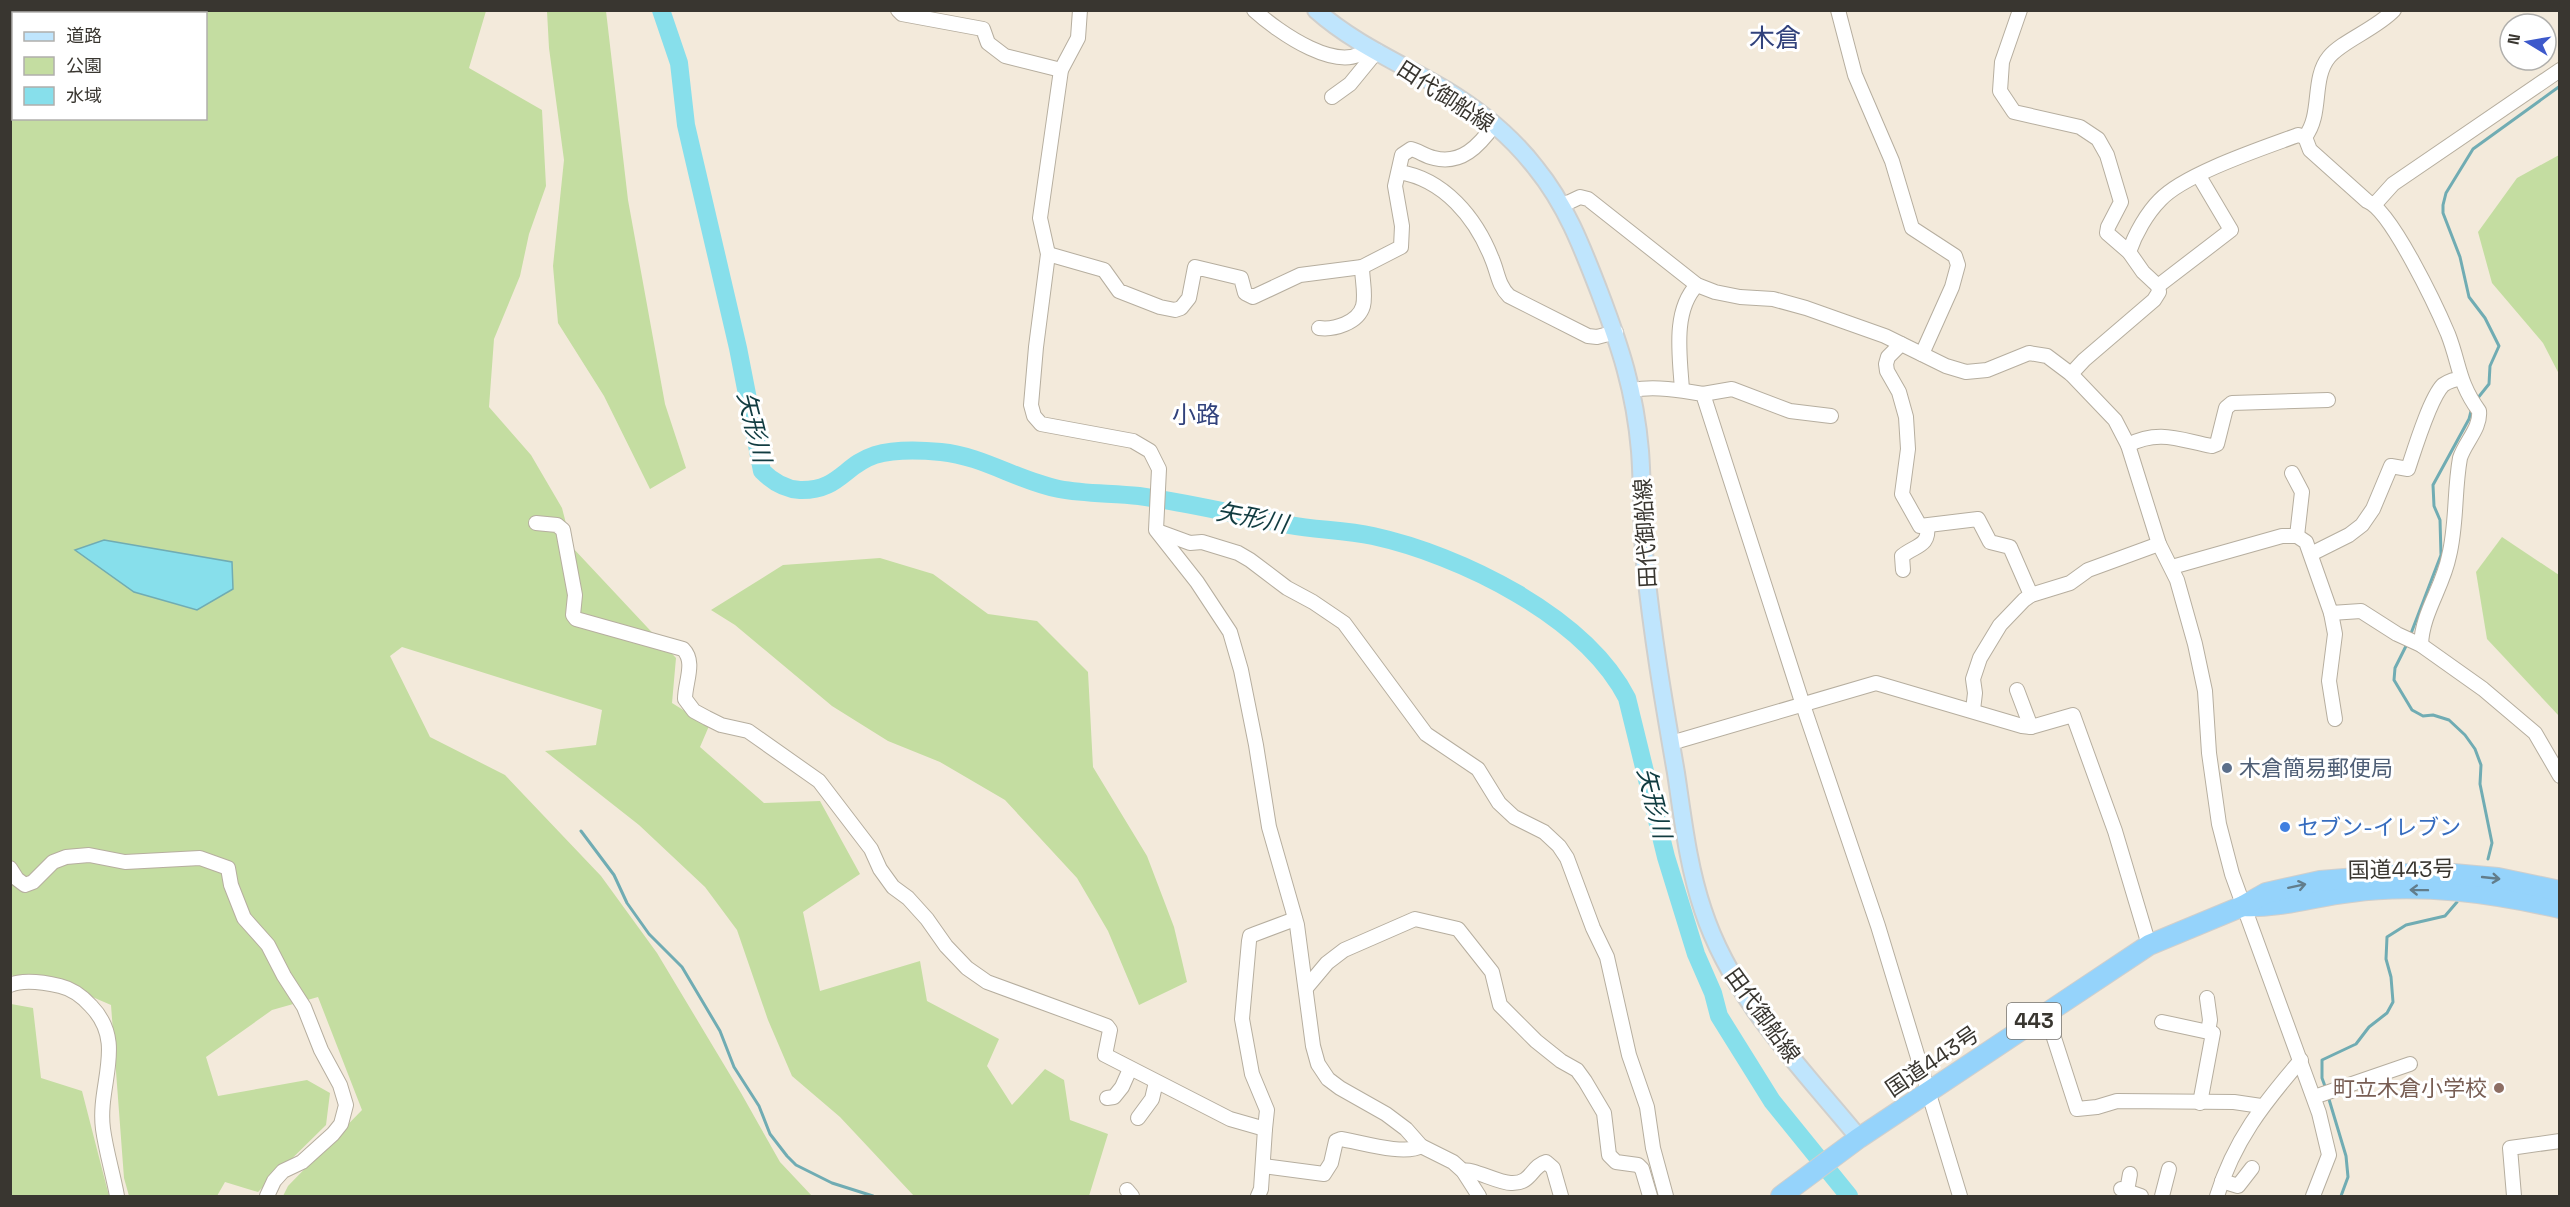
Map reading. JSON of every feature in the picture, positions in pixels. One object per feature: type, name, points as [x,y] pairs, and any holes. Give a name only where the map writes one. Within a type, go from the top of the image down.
[{"type":"highway","name":"国道443号","points":[[1781,1197],[1859,1138],[2149,945],[2243,906],[2266,892],[2320,881],[2431,872],[2498,878],[2559,891]]},
{"type":"highway","name":"国道443号","points":[[2243,906],[2269,908],[2352,891],[2414,889],[2477,892],[2559,908]]},
{"type":"main road","name":"田代御船線","points":[[1316,10],[1342,30],[1449,92],[1494,125],[1536,168],[1563,205],[1583,248],[1616,332],[1632,390],[1640,450],[1644,560],[1652,624],[1690,857],[1700,900],[1728,968],[1756,1013],[1859,1138]]},
{"type":"street","points":[[898,10],[902,14],[944,24],[983,29],[988,43],[1005,56],[1060,70]]},
{"type":"street","points":[[1080,10],[1078,38],[1060,70],[1040,218],[1048,254],[1031,405],[1041,424],[1133,441],[1142,445],[1155,459],[1159,474],[1158,527],[1169,549],[1214,605],[1230,632],[1241,670],[1269,827],[1295,919],[1313,1046],[1318,1064],[1328,1079],[1340,1089],[1386,1114],[1406,1129],[1421,1146],[1440,1153],[1463,1171],[1479,1197]]},
{"type":"street","points":[[1254,10],[1288,37],[1308,48],[1350,57],[1373,49]]},
{"type":"street","points":[[1838,10],[1855,75],[1892,161],[1908,221],[1918,233],[1956,256],[1958,265],[1952,287],[1922,354]]},
{"type":"street","points":[[2020,10],[2002,62],[2000,91],[2014,112],[2080,127],[2098,139],[2108,155],[2121,202],[2107,233],[2129,252],[2143,272],[2158,286],[2159,292],[2154,300],[2071,374]]},
{"type":"street","points":[[2394,10],[2329,56],[2321,75],[2314,118],[2305,137],[2310,150],[2367,201],[2375,204],[2393,228],[2430,296],[2448,336],[2461,379],[2469,397],[2478,408],[2480,418],[2463,449],[2459,466],[2450,554],[2419,645]]},
{"type":"street","points":[[1332,97],[1350,84],[1373,49]]},
{"type":"street","points":[[2375,204],[2393,184],[2559,70]]},
{"type":"street","points":[[1048,254],[1104,270],[1119,291],[1160,307],[1175,310],[1181,308],[1189,298],[1196,267],[1241,278],[1245,293],[1253,297],[1300,275],[1362,267],[1401,247],[1402,226],[1395,193],[1402,154],[1408,149],[1432,158],[1451,159],[1472,150],[1494,125]]},
{"type":"street","points":[[2129,252],[2135,237],[2158,201],[2170,191],[2276,143],[2298,135],[2305,137]]},
{"type":"street","points":[[1399,172],[1415,174],[1428,180],[1461,207],[1492,257],[1498,282],[1509,296],[1588,336],[1597,338],[1616,332]]},
{"type":"street","points":[[2158,286],[2231,230],[2199,176]]},
{"type":"street","points":[[1563,205],[1580,196],[1588,199],[1697,285],[1715,292],[1740,297],[1773,299],[1806,308],[1885,336],[1959,371],[1974,373],[1987,370],[2019,356],[2037,353],[2047,356],[2071,374],[2115,420],[2128,445],[2159,544],[2172,567],[2186,608],[2205,691],[2209,753],[2219,824],[2243,906],[2314,1097],[2329,1155],[2313,1197]]},
{"type":"street","points":[[1319,328],[1335,329],[1347,323],[1360,311],[1364,304],[1362,267]]},
{"type":"street","points":[[1682,390],[1680,355],[1682,318],[1687,297],[1697,285]]},
{"type":"street","points":[[1901,344],[1888,357],[1886,364],[1887,371],[1899,392],[1906,417],[1908,449],[1902,494],[1919,525],[1927,526],[1978,519],[1992,544],[2010,547],[2031,595]]},
{"type":"street","points":[[2311,554],[2349,535],[2369,517],[2391,466],[2408,470],[2420,435],[2442,386],[2450,381],[2461,379]]},
{"type":"street","points":[[1632,390],[1644,388],[1682,390],[1703,394],[1732,389],[1790,411],[1831,416]]},
{"type":"street","points":[[1703,394],[1803,705],[1878,926],[1960,1197]]},
{"type":"street","points":[[2128,445],[2157,435],[2212,446],[2217,444],[2226,408],[2232,403],[2328,400]]},
{"type":"street","points":[[2292,473],[2302,492],[2297,536]]},
{"type":"street","points":[[536,523],[557,525],[563,530],[575,595],[573,615],[576,620],[683,649],[688,654],[690,663],[685,699],[694,711],[722,725],[748,731],[819,781],[871,849],[880,869],[893,887],[915,905],[946,946],[967,968],[987,982],[1107,1026],[1110,1036],[1105,1055],[1230,1119],[1265,1128]]},
{"type":"street","points":[[1903,570],[1902,556],[1926,541],[1927,526]]},
{"type":"street","points":[[1158,527],[1190,543],[1202,542],[1244,556],[1287,588],[1344,622],[1426,734],[1478,769],[1499,803],[1514,817],[1544,832],[1560,846],[1607,957],[1629,1054],[1647,1107],[1653,1148],[1665,1197]]},
{"type":"street","points":[[2172,567],[2282,536],[2297,536],[2306,542],[2331,613],[2335,634],[2329,681],[2335,718]]},
{"type":"street","points":[[1973,710],[1975,693],[1972,679],[1988,642],[2013,611],[2031,595],[2070,583],[2088,570],[2159,544]]},
{"type":"street","points":[[2331,613],[2361,611],[2419,645],[2499,700],[2535,733],[2559,776]]},
{"type":"street","points":[[1671,743],[1876,683],[1924,699],[2031,727],[2073,715],[2115,831],[2149,945]]},
{"type":"street","points":[[2017,690],[2031,727]]},
{"type":"street","points":[[10,868],[17,879],[25,885],[33,882],[52,862],[66,856],[89,855],[124,862],[200,858],[228,868],[231,885],[243,918],[268,945],[304,1007],[321,1050],[340,1085],[346,1105],[341,1124],[333,1134],[302,1162],[283,1171],[274,1181],[267,1197]]},
{"type":"street","points":[[1258,1197],[1261,1189],[1267,1110],[1252,1074],[1242,1019],[1249,941],[1250,936],[1295,919]]},
{"type":"street","points":[[1306,988],[1327,963],[1344,950],[1404,924],[1415,920],[1458,929],[1492,972],[1500,1005],[1536,1041],[1577,1070],[1586,1081],[1604,1113],[1609,1155],[1616,1162],[1638,1165],[1642,1168],[1650,1197]]},
{"type":"street","points":[[10,985],[48,983],[65,987],[80,995],[99,1014],[109,1035],[110,1055],[102,1100],[102,1128],[117,1197]]},
{"type":"street","points":[[2207,998],[2210,1020],[2208,1032]]},
{"type":"street","points":[[2046,1013],[2077,1109],[2097,1107],[2116,1101],[2234,1102],[2261,1106]]},
{"type":"street","points":[[2162,1022],[2213,1033],[2200,1103]]},
{"type":"street","points":[[2217,1197],[2238,1143],[2261,1106],[2301,1060]]},
{"type":"street","points":[[2314,1097],[2410,1064]]},
{"type":"street","points":[[1107,1098],[1114,1097],[1122,1087],[1130,1069]]},
{"type":"street","points":[[1138,1118],[1152,1099],[1156,1082]]},
{"type":"street","points":[[1263,1166],[1324,1174],[1331,1163],[1336,1141],[1341,1139],[1398,1149],[1421,1146]]},
{"type":"street","points":[[2514,1197],[2510,1148],[2559,1141]]},
{"type":"street","points":[[1463,1171],[1470,1169],[1500,1182],[1523,1182],[1541,1164],[1550,1164],[1555,1173],[1561,1197]]},
{"type":"street","points":[[2222,1181],[2238,1186],[2252,1168]]},
{"type":"street","points":[[2162,1197],[2169,1169]]},
{"type":"street","points":[[2130,1174],[2124,1190],[2141,1197]]},
{"type":"street","points":[[1523,1182],[1525,1197]]},
{"type":"green space","points":[[10,11],[486,11],[469,68],[542,110],[546,186],[529,234],[520,276],[494,339],[489,407],[531,455],[562,508],[572,547],[676,658],[672,703],[709,726],[700,747],[764,803],[820,801],[860,874],[803,912],[820,991],[920,961],[927,1001],[999,1039],[987,1066],[1012,1105],[1045,1069],[1064,1080],[1070,1120],[1108,1134],[1089,1196],[914,1196],[840,1117],[792,1076],[768,1020],[737,930],[705,887],[639,825],[545,751],[596,745],[602,710],[402,647],[390,656],[430,737],[505,775],[601,876],[657,953],[780,1162],[812,1196],[283,1196],[288,1186],[362,1110],[318,997],[272,1010],[206,1057],[218,1096],[307,1080],[330,1093],[326,1125],[258,1192],[225,1182],[217,1196],[129,1196],[124,1178],[111,1005],[46,977],[13,977],[11,972]]},
{"type":"green space","points":[[547,11],[606,11],[628,200],[665,404],[686,468],[650,489],[604,396],[558,323],[553,266],[564,160],[549,48]]},
{"type":"green space","points":[[2559,155],[2559,374],[2543,343],[2492,283],[2478,232],[2517,178]]},
{"type":"green space","points":[[2502,537],[2559,575],[2559,716],[2487,639],[2476,572]]},
{"type":"green space","points":[[880,558],[933,574],[988,614],[1037,621],[1088,672],[1093,767],[1147,856],[1174,927],[1187,982],[1139,1005],[1108,931],[1077,878],[1005,800],[940,762],[888,741],[832,706],[735,625],[711,610],[783,565]]},
{"type":"green space","points":[[11,1004],[33,1008],[41,1078],[82,1091],[109,1196],[11,1196]]},
{"type":"water","points":[[104,540],[232,562],[233,589],[197,610],[134,592],[75,550]]},
{"type":"waterway","name":"矢形川","points":[[661,10],[679,63],[686,125],[738,348],[762,471],[774,481],[789,488],[813,489],[833,482],[864,459],[883,453],[916,450],[956,454],[1059,489],[1139,496],[1289,525],[1373,536],[1443,558],[1517,593],[1582,641],[1608,668],[1627,698],[1666,857],[1696,954],[1713,993],[1719,1016],[1772,1101],[1849,1196]]},
{"type":"waterway","points":[[2477,399],[2489,384],[2490,366],[2499,346],[2485,318],[2469,297],[2460,257],[2443,213],[2446,193],[2473,149],[2560,86]]},
{"type":"waterway","points":[[2410,636],[2441,555],[2440,520],[2434,506],[2433,485],[2469,419],[2472,407]]},
{"type":"waterway","points":[[2408,642],[2395,668],[2394,680],[2412,710],[2423,716],[2433,715],[2449,720],[2465,735],[2475,749],[2481,765],[2480,784],[2492,843],[2488,859]]},
{"type":"waterway","points":[[581,831],[614,875],[627,903],[649,934],[682,967],[720,1031],[734,1067],[759,1106],[770,1134],[787,1156],[796,1165],[832,1183],[873,1196]]},
{"type":"waterway","points":[[2326,1089],[2322,1078],[2322,1060],[2356,1044],[2369,1027],[2387,1013],[2393,1002],[2391,977],[2386,959],[2387,937],[2406,925],[2445,916],[2457,902]]},
{"type":"waterway","points":[[2328,1096],[2346,1156],[2348,1177],[2341,1196]]},
{"type":"place","name":"木倉簡易郵便局","points":[[2227,768]]},
{"type":"place","name":"セブン-イレブン","points":[[2285,827]]},
{"type":"place","name":"町立木倉小学校","points":[[2499,1088]]},
{"type":"district","name":"木倉","points":[[1775,38]]},
{"type":"district","name":"小路","points":[[1196,415]]}]
